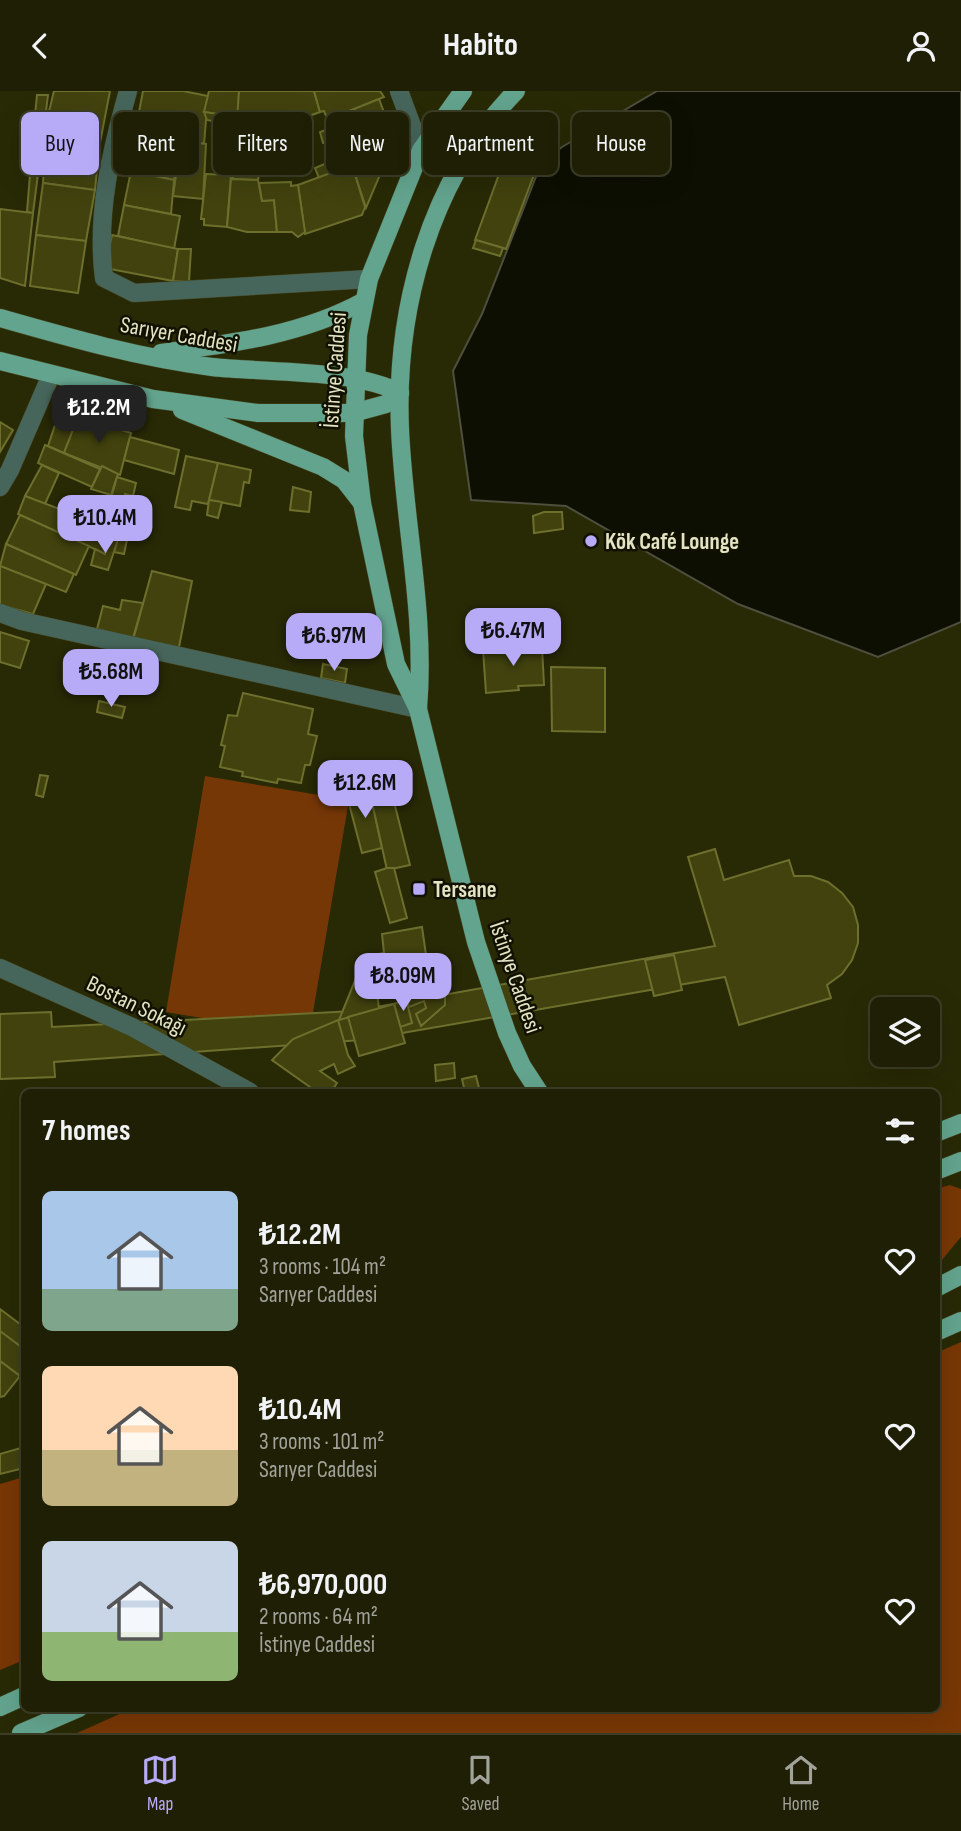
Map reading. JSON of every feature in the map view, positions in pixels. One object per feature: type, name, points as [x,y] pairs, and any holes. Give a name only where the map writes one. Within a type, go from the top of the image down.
[{"type":"main road","name":"İstinye Caddesi","points":[[463,91],[421,150],[369,279],[354,379],[353,414],[362,503],[396,664],[418,709],[476,942],[507,1033],[522,1066],[538,1089]]},
{"type":"main road","name":"İstinye Caddesi","points":[[418,709],[421,631],[401,453],[400,393],[404,339],[416,272],[441,199],[464,155],[516,91]]},
{"type":"main road","points":[[143,355],[277,333],[320,322],[364,301]]},
{"type":"main road","name":"Sarıyer Caddesi","points":[[0,318],[143,355],[223,368],[376,382],[400,393]]},
{"type":"main road","points":[[0,361],[153,399],[258,413],[353,414],[386,404],[400,393]]},
{"type":"main road","points":[[153,399],[323,467],[344,480],[362,503]]},
{"type":"main road","points":[[940,1131],[961,1123]]},
{"type":"main road","points":[[940,1286],[961,1275]]},
{"type":"main road","points":[[940,1330],[961,1321]]},
{"type":"main road","points":[[0,1707],[21,1697]]},
{"type":"main road","points":[[21,1733],[70,1712]]},
{"type":"street","points":[[128,91],[105,180],[102,258],[104,278],[134,293],[369,279]]},
{"type":"street","points":[[399,91],[421,150]]},
{"type":"street","points":[[0,487],[51,375]]},
{"type":"street","points":[[0,614],[418,709]]},
{"type":"street","name":"Bostan Sokağı","points":[[0,968],[132,1027],[245,1089]]},
{"type":"shaded area","points":[[657,91],[961,91],[961,622],[878,657],[738,604],[566,506],[471,500],[453,371],[482,314],[537,175],[558,175],[558,150],[572,141],[572,175],[670,175],[670,112],[621,112]]},
{"type":"shaded area","points":[[205,776],[349,800],[309,1036],[166,1012]]},
{"type":"shaded area","points":[[950,1185],[961,1189],[961,1237],[940,1262],[940,1188]]},
{"type":"shaded area","points":[[961,1342],[961,1733],[77,1733],[124,1712],[940,1712],[940,1351]]},
{"type":"shaded area","points":[[21,1478],[21,1661],[0,1670],[0,1484]]},
{"type":"building","points":[[54,91],[110,91],[99,148],[99,112],[49,112]]},
{"type":"building","points":[[143,91],[183,91],[208,96],[204,144],[199,143],[199,112],[139,112]]},
{"type":"building","points":[[209,91],[239,91],[238,112],[204,112]]},
{"type":"building","points":[[239,91],[314,91],[320,112],[312,115],[312,112],[238,112]]},
{"type":"building","points":[[314,91],[380,91],[384,97],[346,112],[326,112],[326,116],[324,111],[320,112]]},
{"type":"building","points":[[37,95],[48,95],[46,112],[35,112]]},
{"type":"building","points":[[379,99],[384,112],[346,112]]},
{"type":"building","points":[[204,112],[213,113],[213,121],[207,120]]},
{"type":"building","points":[[326,130],[326,142],[323,143],[320,132]]},
{"type":"building","points":[[199,143],[206,144],[203,199],[173,196],[176,175],[199,175]]},
{"type":"building","points":[[326,163],[327,175],[319,178],[315,168]]},
{"type":"building","points":[[206,174],[231,175],[227,227],[204,225],[204,219],[201,219]]},
{"type":"building","points":[[30,175],[38,175],[33,213],[27,212]]},
{"type":"building","points":[[44,175],[96,175],[95,190],[43,183]]},
{"type":"building","points":[[130,175],[150,175],[174,180],[171,214],[124,205]]},
{"type":"building","points":[[151,175],[175,175],[174,180]]},
{"type":"building","points":[[233,175],[259,175],[258,180],[233,179]]},
{"type":"building","points":[[326,175],[355,175],[365,207],[362,215],[305,234],[298,185]]},
{"type":"building","points":[[355,175],[380,175],[366,208]]},
{"type":"building","points":[[499,175],[534,175],[506,249],[475,240]]},
{"type":"building","points":[[231,179],[258,180],[262,201],[274,200],[277,232],[247,232],[227,227]]},
{"type":"building","points":[[291,182],[291,186],[298,185],[305,232],[298,237],[292,232],[277,232],[274,200],[262,201],[259,183]]},
{"type":"building","points":[[43,183],[95,190],[86,241],[36,235]]},
{"type":"building","points":[[124,205],[180,216],[174,249],[118,236]]},
{"type":"building","points":[[0,209],[33,213],[25,286],[0,278]]},
{"type":"building","points":[[36,235],[86,241],[78,293],[30,286]]},
{"type":"building","points":[[112,235],[178,249],[173,281],[105,268]]},
{"type":"building","points":[[476,240],[503,248],[500,256],[473,248]]},
{"type":"building","points":[[178,249],[191,249],[189,282],[173,281]]},
{"type":"building","points":[[59,413],[77,420],[64,453],[48,446]]},
{"type":"building","points":[[78,417],[131,433],[120,475],[64,453]]},
{"type":"building","points":[[0,422],[13,430],[0,452]]},
{"type":"building","points":[[130,437],[179,450],[174,474],[124,460]]},
{"type":"building","points":[[45,445],[100,469],[92,487],[38,463]]},
{"type":"building","points":[[186,456],[218,463],[208,504],[192,501],[190,510],[175,507]]},
{"type":"building","points":[[218,463],[251,470],[249,483],[244,482],[240,506],[209,500]]},
{"type":"building","points":[[42,465],[59,473],[45,504],[25,496]]},
{"type":"building","points":[[102,466],[118,474],[111,495],[91,489]]},
{"type":"building","points":[[117,477],[136,483],[133,496],[125,494],[119,517],[115,517],[112,526],[104,523]]},
{"type":"building","points":[[293,487],[311,492],[309,512],[290,510]]},
{"type":"building","points":[[25,496],[70,513],[113,534],[105,554],[18,514]]},
{"type":"building","points":[[209,500],[222,502],[218,518],[207,515]]},
{"type":"building","points":[[544,512],[562,512],[563,529],[534,533],[533,516]]},
{"type":"building","points":[[20,515],[89,546],[76,575],[6,544]]},
{"type":"building","points":[[119,517],[131,521],[124,554],[114,552],[119,536],[113,534]]},
{"type":"building","points":[[113,534],[119,536],[108,570],[91,565],[95,549],[105,554]]},
{"type":"building","points":[[6,544],[74,574],[66,592],[0,566]]},
{"type":"building","points":[[0,566],[46,584],[33,614],[0,605]]},
{"type":"building","points":[[152,571],[192,581],[178,652],[133,640]]},
{"type":"building","points":[[122,600],[143,603],[133,638],[97,629],[103,606],[120,610]]},
{"type":"building","points":[[0,632],[29,641],[20,668],[0,662]]},
{"type":"building","points":[[515,646],[515,650],[542,647],[544,685],[518,686],[519,690],[486,693],[483,649]]},
{"type":"building","points":[[323,664],[347,669],[345,683],[321,678]]},
{"type":"building","points":[[551,667],[605,668],[605,732],[552,731]]},
{"type":"building","points":[[243,693],[313,709],[308,734],[317,736],[310,765],[305,765],[301,783],[278,779],[277,783],[242,776],[243,772],[220,767],[225,746],[221,745],[228,715],[237,716]]},
{"type":"building","points":[[99,701],[125,707],[122,718],[97,712]]},
{"type":"building","points":[[40,775],[48,776],[43,797],[36,795]]},
{"type":"building","points":[[369,788],[382,848],[362,853],[348,800],[351,799],[350,793]]},
{"type":"building","points":[[376,792],[378,798],[392,794],[410,865],[387,870],[370,793]]},
{"type":"building","points":[[715,849],[724,880],[789,860],[794,876],[811,876],[828,882],[842,893],[853,907],[858,925],[858,943],[852,960],[842,974],[827,985],[831,998],[739,1025],[725,977],[362,1040],[54,1062],[55,1077],[0,1079],[0,1014],[51,1012],[52,1027],[354,1011],[715,946],[688,857]]},
{"type":"building","points":[[394,868],[407,918],[390,923],[375,872]]},
{"type":"building","points":[[422,927],[430,983],[389,991],[387,972],[375,974],[372,955],[384,953],[382,934]]},
{"type":"building","points":[[372,955],[380,992],[377,992],[379,1009],[339,1020],[365,956]]},
{"type":"building","points":[[674,955],[682,990],[654,996],[645,960]]},
{"type":"building","points":[[445,984],[445,1005],[421,1026],[416,1014],[426,1008],[424,1001],[409,1007],[406,999]]},
{"type":"building","points":[[406,999],[412,1023],[400,1027],[394,1004]]},
{"type":"building","points":[[394,1004],[405,1043],[359,1056],[348,1017]]},
{"type":"building","points":[[338,1020],[348,1055],[355,1066],[338,1074],[334,1064],[320,1071],[337,1083],[333,1089],[313,1089],[272,1060],[293,1039]]},
{"type":"building","points":[[454,1063],[455,1078],[436,1081],[435,1065]]},
{"type":"building","points":[[476,1076],[479,1089],[464,1089],[462,1079]]},
{"type":"building","points":[[0,1309],[21,1325],[21,1347],[0,1332]]},
{"type":"building","points":[[0,1331],[21,1347],[20,1376],[0,1361]]},
{"type":"building","points":[[0,1361],[20,1376],[4,1396],[0,1397]]},
{"type":"building","points":[[21,1448],[21,1469],[0,1474],[0,1454]]},
{"type":"place","name":"Kök Café Lounge","points":[[591,541]]},
{"type":"place","name":"Tersane","points":[[419,889]]}]
